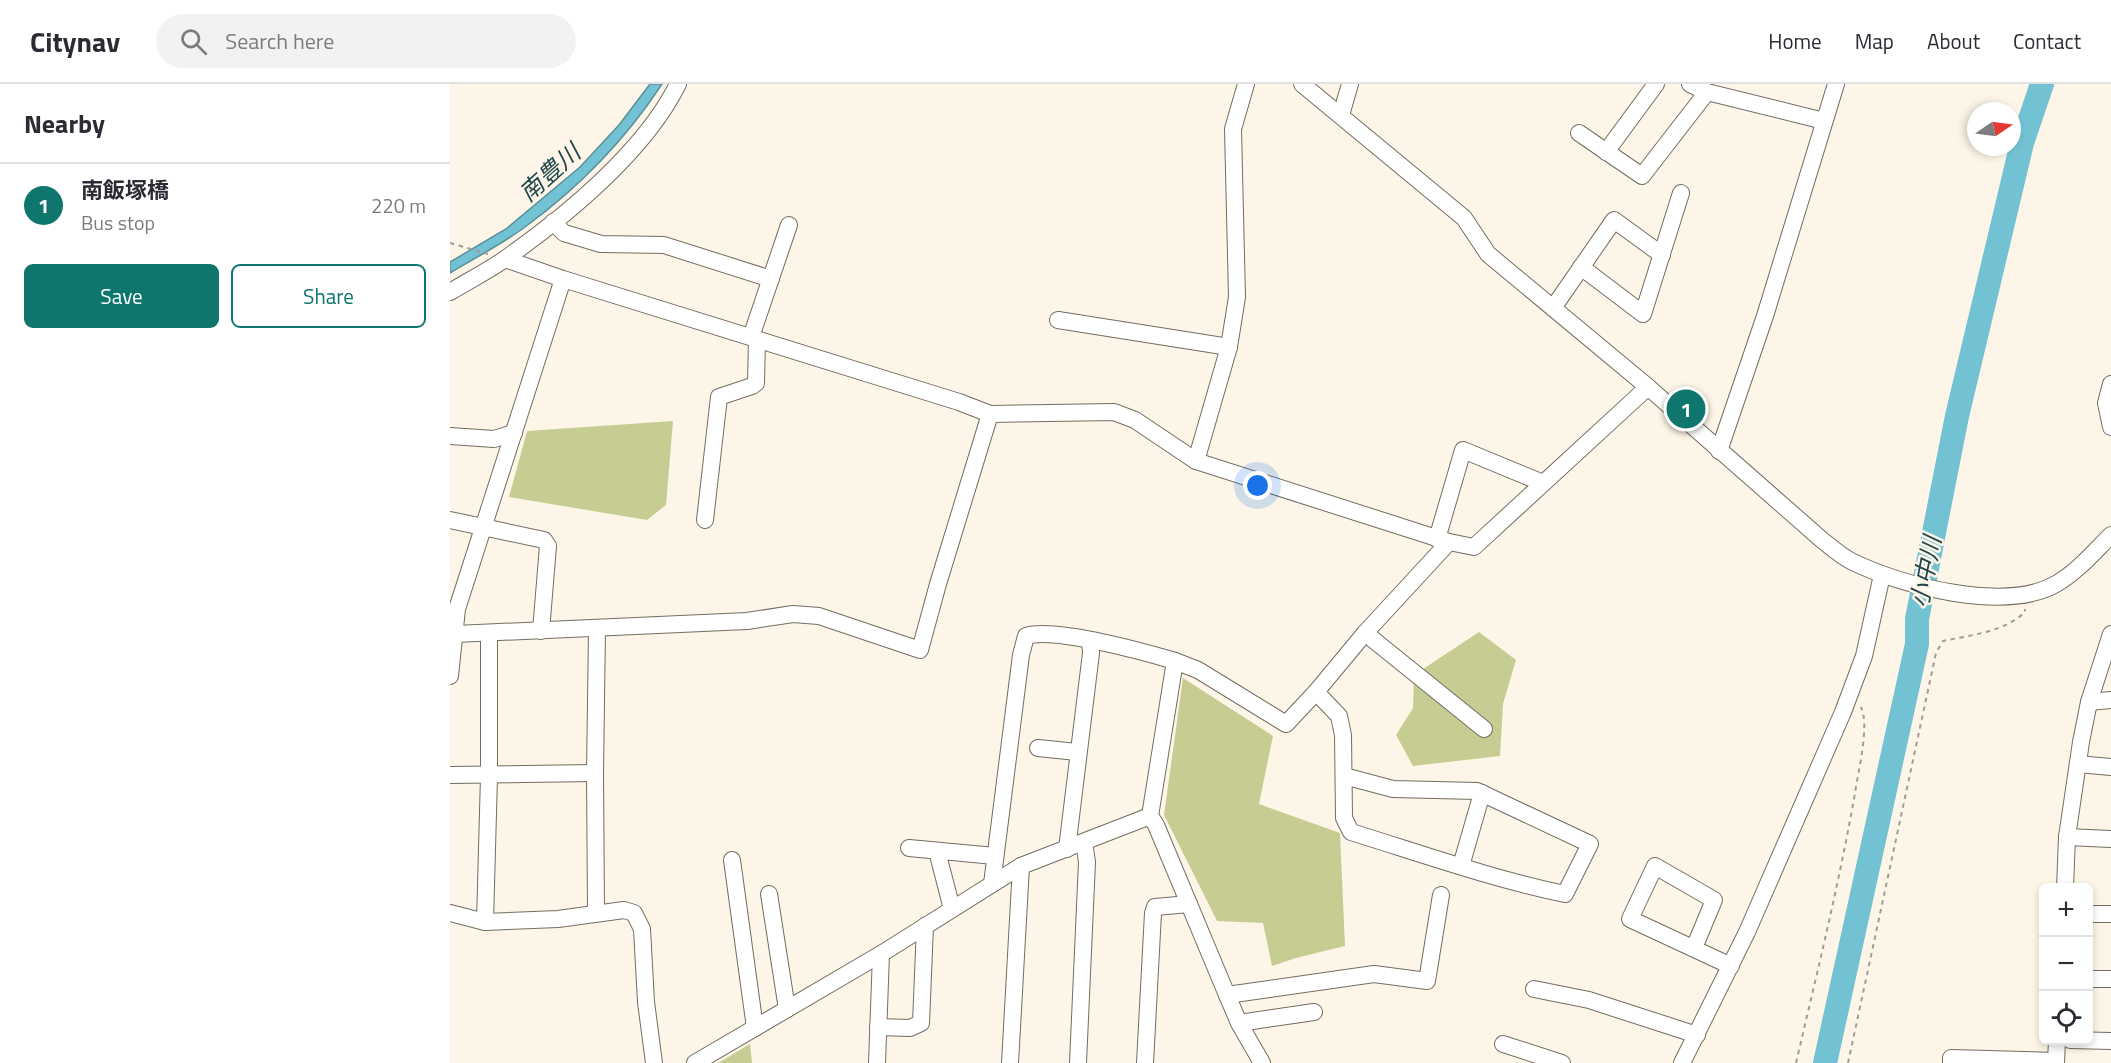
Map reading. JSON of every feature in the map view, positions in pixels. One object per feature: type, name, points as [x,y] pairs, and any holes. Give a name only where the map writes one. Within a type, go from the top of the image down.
[{"type":"street","points":[[450,292],[505,259],[553,222],[609,173],[652,127],[678,84]]},
{"type":"street","points":[[1197,461],[1229,347],[1237,297],[1233,129],[1246,84]]},
{"type":"street","points":[[1302,84],[1464,218],[1488,254],[1648,387],[1821,540],[1849,560],[1900,580],[1995,598],[2026,594],[2055,584],[2077,568],[2111,535]]},
{"type":"street","points":[[1341,115],[1350,84]]},
{"type":"street","points":[[1606,152],[1656,84]]},
{"type":"street","points":[[1690,84],[1707,92],[1824,121]]},
{"type":"street","points":[[1719,451],[1766,316],[1836,84]]},
{"type":"street","points":[[1579,133],[1642,176],[1707,92]]},
{"type":"street","points":[[1581,267],[1643,314],[1681,193]]},
{"type":"street","points":[[1553,308],[1614,220],[1662,255]]},
{"type":"street","points":[[553,222],[564,233],[601,244],[664,245],[771,279]]},
{"type":"street","points":[[705,520],[719,397],[756,383],[754,338],[789,225]]},
{"type":"street","points":[[505,259],[960,402],[990,414],[1114,412],[1135,420],[1197,461],[1443,540],[1474,547],[1648,387]]},
{"type":"street","points":[[450,676],[455,634],[454,608],[483,528],[563,279]]},
{"type":"street","points":[[1058,320],[1229,347]]},
{"type":"street","points":[[2111,384],[2106,403],[2111,425]]},
{"type":"street","points":[[455,634],[747,621],[793,614],[819,616],[920,650],[990,414]]},
{"type":"street","points":[[450,436],[494,439],[514,433]]},
{"type":"street","points":[[992,884],[1021,655],[1026,636],[1036,633],[1090,641],[1128,648],[1175,661],[1198,670],[1286,724],[1316,692],[1443,540],[1463,450],[1543,483]]},
{"type":"street","points":[[450,520],[544,540],[548,546],[541,631]]},
{"type":"street","points":[[1682,1063],[1748,932],[1852,688],[1864,656],[1882,574]]},
{"type":"street","points":[[596,914],[597,629]]},
{"type":"street","points":[[484,922],[489,776],[489,633]]},
{"type":"street","points":[[1365,633],[1484,729]]},
{"type":"street","points":[[2065,883],[2067,837],[2089,702],[2111,634]]},
{"type":"street","points":[[1067,849],[1077,752],[1091,653],[1090,641]]},
{"type":"street","points":[[1175,661],[1150,816],[1156,825],[1239,1023],[1262,1063]]},
{"type":"street","points":[[1316,692],[1340,716],[1343,735],[1344,818],[1351,832],[1461,866],[1565,894],[1590,844],[1477,791],[1393,789],[1344,776]]},
{"type":"street","points":[[2089,702],[2111,700]]},
{"type":"street","points":[[1038,748],[1077,752]]},
{"type":"street","points":[[2078,764],[2111,767]]},
{"type":"street","points":[[450,775],[595,773]]},
{"type":"street","points":[[1461,866],[1482,793]]},
{"type":"street","points":[[695,1063],[881,954],[1021,866],[1150,816]]},
{"type":"street","points":[[2067,837],[2111,839]]},
{"type":"street","points":[[1078,1063],[1087,862],[1084,842]]},
{"type":"street","points":[[909,848],[995,856]]},
{"type":"street","points":[[938,850],[952,909]]},
{"type":"street","points":[[732,860],[755,1028]]},
{"type":"street","points":[[1010,1063],[1021,866]]},
{"type":"street","points":[[1694,948],[1714,900],[1655,866],[1630,918],[1731,966]]},
{"type":"street","points":[[769,894],[787,1009]]},
{"type":"street","points":[[1227,995],[1374,974],[1427,981],[1441,895]]},
{"type":"street","points":[[1145,1063],[1153,913],[1155,907],[1189,904]]},
{"type":"street","points":[[450,913],[484,922],[558,919],[624,910],[634,913],[642,930],[646,1002],[654,1063]]},
{"type":"street","points":[[2093,914],[2111,914]]},
{"type":"street","points":[[878,1027],[910,1028],[921,1023],[925,927]]},
{"type":"street","points":[[877,1063],[881,954]]},
{"type":"street","points":[[2093,979],[2111,979]]},
{"type":"street","points":[[1534,989],[1589,1000],[1697,1035]]},
{"type":"street","points":[[1239,1023],[1314,1012]]},
{"type":"street","points":[[2093,1041],[2111,1041]]},
{"type":"street","points":[[1503,1044],[1562,1063]]},
{"type":"street","points":[[1951,1063],[1951,1058],[2056,1062],[2057,1045]]},
{"type":"path","points":[[450,243],[505,259]]},
{"type":"path","points":[[1848,1063],[1936,652],[1943,641],[1989,631],[2017,619],[2025,612],[2026,594]]},
{"type":"path","points":[[1796,1063],[1844,855],[1863,747],[1864,712],[1852,688]]},
{"type":"green space","points":[[673,421],[666,505],[647,520],[509,497],[527,431]]},
{"type":"green space","points":[[1479,632],[1516,660],[1503,704],[1500,756],[1413,766],[1396,735],[1413,708],[1414,675]]},
{"type":"green space","points":[[1183,678],[1273,736],[1259,804],[1340,833],[1345,946],[1272,966],[1263,923],[1217,921],[1164,815]]},
{"type":"green space","points":[[750,1044],[752,1063],[718,1063]]},
{"type":"water","points":[[650,84],[662,84],[633,124],[600,162],[564,196],[525,227],[450,273],[450,262],[506,229],[580,167],[619,125]]},
{"type":"waterway","name":"小中川","points":[[1825,1063],[1917,644],[1917,619],[1957,416],[2022,143],[2042,84]]},
{"type":"place","name":"南飯塚橋","points":[[1686,409]]},
{"type":"water label","name":"南豊川","points":[[550,173]]}]
